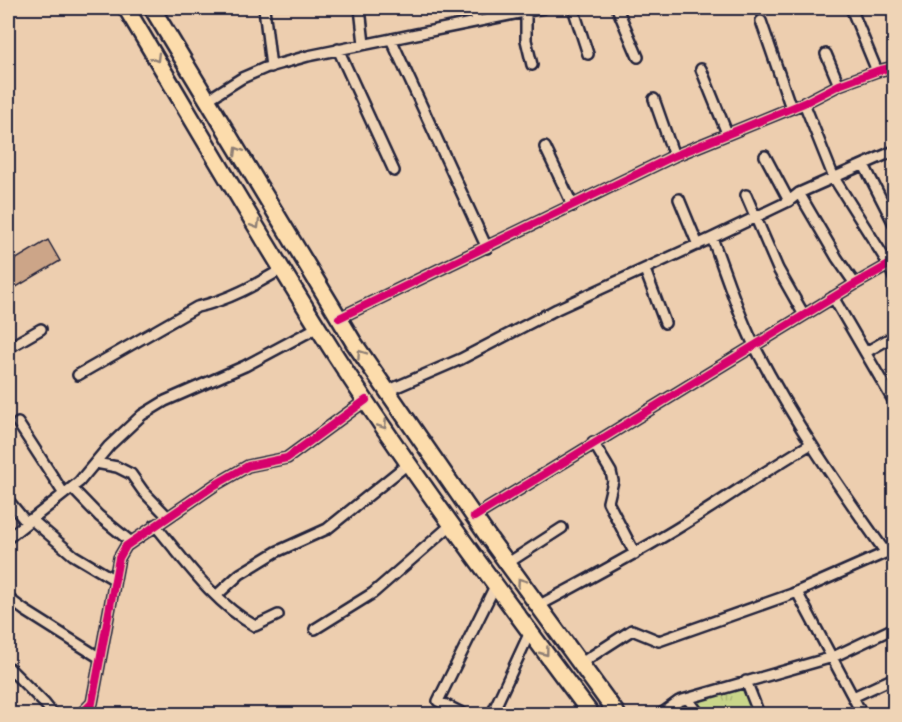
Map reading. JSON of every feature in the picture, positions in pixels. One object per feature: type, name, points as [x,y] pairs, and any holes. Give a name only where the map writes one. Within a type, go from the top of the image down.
[{"type":"main road","points":[[126,8],[282,269],[366,400],[451,525],[591,714]]},
{"type":"main road","points":[[152,8],[339,318],[387,391],[474,517],[617,714]]},
{"type":"main road","points":[[530,632],[549,620]]},
{"type":"street","points":[[264,8],[271,67]]},
{"type":"street","points":[[360,8],[364,44]]},
{"type":"street","points":[[473,8],[477,21]]},
{"type":"street","points":[[207,100],[242,78],[271,67],[338,49],[526,9],[544,8]]},
{"type":"street","points":[[573,8],[588,54]]},
{"type":"street","points":[[617,8],[638,57]]},
{"type":"street","points":[[851,8],[877,70]]},
{"type":"street","points":[[526,9],[526,40],[532,65]]},
{"type":"street","points":[[761,21],[791,108]]},
{"type":"street","points":[[391,39],[487,248]]},
{"type":"street","points":[[338,49],[394,171]]},
{"type":"street","points":[[826,54],[839,85]]},
{"type":"street","points":[[339,318],[674,156],[804,103],[839,85],[877,70],[894,67]]},
{"type":"street","points":[[701,69],[727,133]]},
{"type":"street","points":[[654,99],[674,156]]},
{"type":"street","points":[[804,103],[834,178],[892,263],[894,278]]},
{"type":"street","points":[[544,147],[573,206]]},
{"type":"street","points":[[387,391],[461,358],[557,309],[698,245],[789,201],[799,193],[894,151]]},
{"type":"street","points":[[765,156],[789,201]]},
{"type":"street","points":[[864,165],[894,225]]},
{"type":"street","points":[[799,193],[855,284]]},
{"type":"street","points":[[746,195],[778,269],[804,315]]},
{"type":"street","points":[[679,199],[698,245]]},
{"type":"street","points":[[581,663],[632,630],[659,641],[797,591],[890,551],[840,489],[754,346],[712,238]]},
{"type":"street","points":[[474,517],[593,442],[892,263]]},
{"type":"street","points":[[78,375],[198,307],[218,303],[249,289],[282,269]]},
{"type":"street","points":[[645,270],[665,323]]},
{"type":"street","points":[[833,297],[894,402]]},
{"type":"street","points":[[8,538],[68,491],[96,464],[109,446],[142,415],[165,401],[245,366],[318,327]]},
{"type":"street","points":[[8,348],[41,329]]},
{"type":"street","points":[[866,352],[894,336]]},
{"type":"street","points":[[81,714],[92,703],[119,558],[126,546],[215,485],[248,466],[287,458],[366,400]]},
{"type":"street","points":[[18,423],[68,491],[131,542]]},
{"type":"street","points":[[593,442],[611,472],[613,481],[608,502],[635,554]]},
{"type":"street","points":[[538,606],[635,554],[767,469],[811,444]]},
{"type":"street","points":[[217,595],[240,574],[276,552],[327,529],[409,463]]},
{"type":"street","points":[[96,464],[117,467],[130,474],[168,517]]},
{"type":"street","points":[[8,500],[73,555],[115,580]]},
{"type":"street","points":[[155,525],[208,589],[241,618],[255,626],[278,615]]},
{"type":"street","points":[[315,629],[373,593],[451,525]]},
{"type":"street","points":[[508,563],[561,528]]},
{"type":"street","points":[[464,714],[438,701],[495,586]]},
{"type":"street","points":[[797,591],[862,714]]},
{"type":"street","points":[[8,598],[100,658]]},
{"type":"street","points":[[661,714],[679,701],[833,657],[894,628]]},
{"type":"street","points":[[492,714],[530,632]]},
{"type":"street","points":[[8,667],[53,714]]},
{"type":"street","points":[[853,697],[894,678]]},
{"type":"street","points":[[746,681],[759,714]]},
{"type":"street","points":[[688,699],[699,714]]},
{"type":"green space","points":[[743,686],[755,714],[702,714],[691,700]]},
{"type":"building","points":[[48,240],[60,261],[8,292],[8,264]]},
{"type":"cycle path","points":[[339,318],[674,156],[804,103],[839,85],[894,67]]},
{"type":"cycle path","points":[[474,517],[894,262]]},
{"type":"cycle path","points":[[81,714],[92,703],[119,558],[126,546],[215,485],[248,466],[287,458],[366,400]]}]
